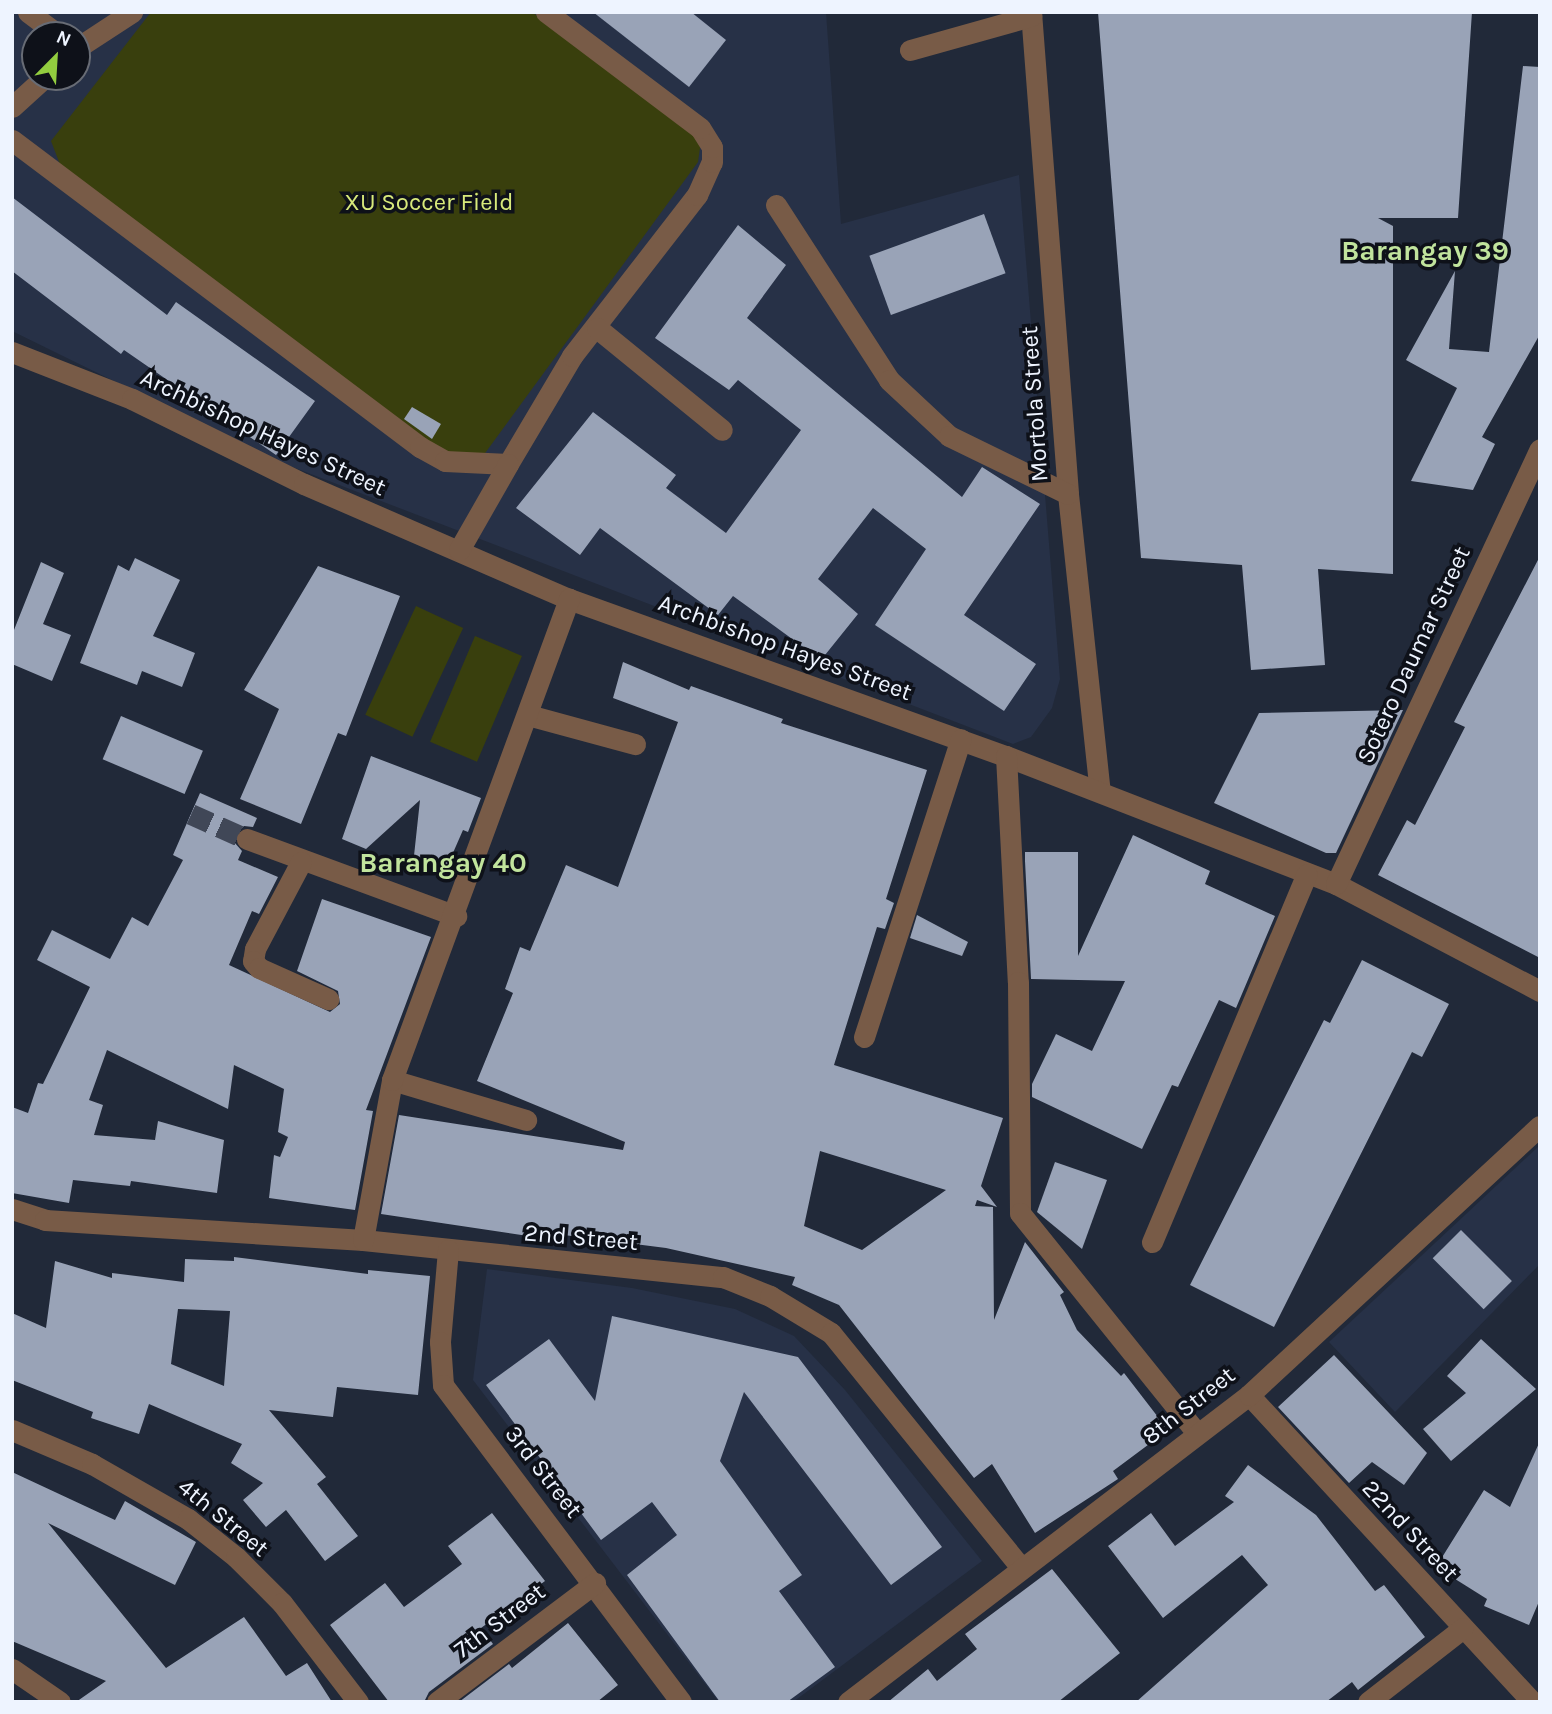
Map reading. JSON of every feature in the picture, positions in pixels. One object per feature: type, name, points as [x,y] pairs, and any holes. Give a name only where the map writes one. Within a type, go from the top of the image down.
[{"type":"street","points":[[91,39],[132,12]]},
{"type":"street","points":[[460,550],[572,356],[597,328],[697,195],[712,162],[712,147],[700,128],[546,12]]},
{"type":"street","points":[[910,50],[1031,14]]},
{"type":"street","name":"Mortola Street","points":[[1031,14],[1069,494],[1100,791]]},
{"type":"street","points":[[12,107],[30,91]]},
{"type":"street","points":[[12,140],[420,447],[445,461],[508,464]]},
{"type":"street","points":[[776,205],[889,380],[949,436],[1069,494]]},
{"type":"street","points":[[597,328],[722,430]]},
{"type":"street","name":"Archbishop Hayes Street","points":[[12,352],[132,399],[304,484],[569,599],[1006,756],[1336,884],[1540,991]]},
{"type":"street","name":"Sotero Daumar Street","points":[[1336,884],[1540,449]]},
{"type":"street","points":[[363,1240],[392,1080],[456,916],[569,599]]},
{"type":"street","points":[[528,715],[635,744]]},
{"type":"street","points":[[864,1037],[961,740]]},
{"type":"street","points":[[1006,756],[1018,982],[1020,1213],[1197,1433]]},
{"type":"street","points":[[247,839],[301,862],[456,916]]},
{"type":"street","points":[[301,862],[255,949],[253,961],[259,968],[328,999]]},
{"type":"street","points":[[1152,1242],[1307,874]]},
{"type":"street","points":[[392,1080],[526,1120]]},
{"type":"street","name":"8th Street","points":[[848,1702],[1249,1395],[1540,1126]]},
{"type":"street","name":"2nd Street","points":[[12,1209],[45,1220],[363,1240],[723,1277],[802,1313],[831,1333],[1021,1568]]},
{"type":"street","name":"3rd Street","points":[[448,1250],[440,1342],[443,1385],[595,1583],[681,1702]]},
{"type":"street","name":"22nd Street","points":[[1249,1395],[1532,1702]]},
{"type":"street","name":"4th Street","points":[[12,1430],[115,1476],[188,1519],[236,1557],[282,1603],[358,1702]]},
{"type":"street","name":"7th Street","points":[[436,1702],[595,1583]]},
{"type":"street","points":[[1368,1702],[1463,1628]]},
{"type":"street","points":[[12,1669],[33,1679],[60,1702]]},
{"type":"shaded area","points":[[12,12],[826,12],[841,224],[1019,175],[1060,679],[1052,708],[1031,737],[1013,744],[277,461],[12,331]]},
{"type":"shaded area","points":[[1540,1145],[1540,1264],[1395,1412],[1329,1342]]},
{"type":"shaded area","points":[[487,1269],[632,1288],[735,1309],[794,1336],[845,1390],[982,1561],[793,1702],[719,1702],[473,1380]]},
{"type":"green space","name":"XU Soccer Field","points":[[151,12],[532,12],[701,141],[698,162],[483,456],[454,460],[61,167],[51,141]]},
{"type":"green space","points":[[416,606],[463,628],[412,737],[365,715]]},
{"type":"green space","points":[[475,636],[522,656],[477,762],[430,742]]},
{"type":"building","points":[[593,12],[691,12],[726,40],[689,87]]},
{"type":"building","points":[[1098,12],[1472,12],[1458,218],[1378,218],[1393,226],[1393,574],[1318,569],[1325,665],[1251,670],[1242,565],[1141,558]]},
{"type":"building","points":[[1523,66],[1540,67],[1540,334],[1482,437],[1495,444],[1473,490],[1411,481],[1457,388],[1406,360],[1455,271],[1449,349],[1489,352]]},
{"type":"building","points":[[12,197],[167,315],[176,302],[315,401],[276,455],[124,350],[121,354],[12,271]]},
{"type":"building","points":[[984,214],[1006,273],[891,315],[869,256]]},
{"type":"building","points":[[738,225],[786,265],[747,318],[962,497],[982,467],[1040,504],[964,615],[1036,664],[1004,711],[875,625],[926,549],[873,508],[818,579],[858,614],[821,660],[733,596],[718,615],[600,528],[580,555],[516,508],[593,412],[676,475],[666,488],[726,533],[801,430],[738,380],[729,390],[655,338]]},
{"type":"building","points":[[412,407],[441,424],[432,439],[404,419]]},
{"type":"building","points":[[1540,556],[1540,958],[1378,875],[1407,820],[1415,825],[1465,727],[1454,722]]},
{"type":"building","points":[[135,558],[180,580],[153,636],[195,653],[182,687],[142,671],[137,685],[80,663],[118,565],[129,571]]},
{"type":"building","points":[[41,562],[64,573],[43,624],[71,635],[52,681],[12,664],[12,635]]},
{"type":"building","points":[[318,566],[400,596],[346,736],[338,733],[301,824],[240,799],[279,709],[244,690]]},
{"type":"building","points":[[623,662],[689,690],[691,686],[783,719],[781,723],[927,770],[886,899],[894,903],[885,929],[877,927],[834,1065],[1003,1118],[981,1186],[997,1207],[977,1200],[975,1206],[993,1207],[994,1320],[1025,1242],[1064,1292],[1060,1295],[1077,1330],[1121,1376],[1124,1373],[1168,1430],[1113,1471],[1118,1479],[1035,1533],[992,1464],[974,1478],[839,1305],[792,1285],[795,1277],[666,1248],[556,1234],[555,1240],[381,1214],[399,1115],[623,1150],[625,1142],[477,1081],[513,993],[505,989],[520,947],[530,951],[566,865],[618,887],[678,722],[613,698]],"holes":[[[820,1151],[946,1190],[862,1250],[804,1226]]]},
{"type":"building","points":[[1403,710],[1336,853],[1326,853],[1214,803],[1259,713]]},
{"type":"building","points":[[121,716],[203,751],[185,794],[103,759]]},
{"type":"building","points":[[371,756],[481,798],[468,832],[463,830],[442,878],[413,865],[420,800],[366,849],[342,839]]},
{"type":"building","points":[[200,793],[257,818],[253,827],[244,826],[235,834],[234,842],[242,851],[238,860],[278,877],[259,914],[252,911],[229,965],[330,1012],[340,1004],[338,991],[297,971],[322,899],[431,937],[366,1110],[373,1111],[355,1210],[269,1198],[274,1155],[280,1157],[288,1137],[278,1132],[284,1089],[234,1065],[228,1109],[107,1050],[89,1100],[103,1105],[94,1135],[155,1140],[158,1121],[224,1140],[217,1193],[131,1181],[130,1186],[73,1180],[69,1203],[12,1193],[12,1107],[28,1113],[38,1083],[43,1084],[90,987],[37,960],[52,930],[110,959],[132,917],[148,926],[183,860],[173,855]]},
{"type":"building","points":[[1133,835],[1210,871],[1205,884],[1275,916],[1236,1008],[1219,1000],[1178,1087],[1172,1085],[1142,1149],[1032,1097],[1032,1084],[1056,1034],[1092,1051],[1125,981],[1031,979],[1025,861],[1025,852],[1078,852],[1078,956]]},
{"type":"building","points":[[917,915],[968,942],[962,956],[910,938]]},
{"type":"building","points":[[1362,960],[1449,1004],[1422,1057],[1412,1052],[1274,1327],[1190,1285],[1324,1020],[1330,1023]]},
{"type":"building","points":[[1055,1162],[1107,1180],[1082,1249],[1037,1212]]},
{"type":"building","points":[[1461,1230],[1512,1281],[1484,1309],[1433,1258]]},
{"type":"building","points":[[234,1257],[368,1274],[368,1270],[430,1276],[418,1395],[337,1387],[333,1417],[269,1410],[326,1477],[317,1484],[358,1536],[325,1561],[286,1510],[266,1527],[243,1500],[263,1483],[231,1463],[242,1444],[149,1404],[139,1434],[91,1418],[93,1412],[12,1380],[12,1313],[46,1328],[55,1261],[112,1278],[112,1273],[184,1282],[185,1259],[234,1261]],"holes":[[[178,1309],[230,1311],[224,1386],[171,1364]]]},
{"type":"building","points":[[612,1316],[798,1357],[942,1547],[891,1585],[744,1392],[720,1461],[802,1575],[779,1591],[835,1667],[787,1702],[720,1702],[627,1575],[677,1535],[652,1502],[601,1540],[486,1385],[549,1339],[595,1401]]},
{"type":"building","points":[[1481,1339],[1536,1389],[1451,1461],[1423,1429],[1466,1393],[1447,1376]]},
{"type":"building","points":[[1334,1355],[1427,1453],[1404,1485],[1372,1462],[1349,1483],[1278,1407]]},
{"type":"building","points":[[1540,1441],[1540,1599],[1529,1625],[1484,1606],[1487,1599],[1436,1567],[1484,1490],[1510,1507]]},
{"type":"building","points":[[1248,1465],[1316,1515],[1375,1591],[1384,1585],[1425,1637],[1358,1690],[1352,1682],[1326,1702],[1136,1702],[1268,1585],[1242,1555],[1163,1618],[1108,1546],[1151,1513],[1175,1546],[1234,1502],[1225,1496]]},
{"type":"building","points":[[12,1472],[115,1520],[125,1501],[196,1542],[175,1585],[48,1523],[166,1668],[244,1617],[286,1676],[307,1663],[332,1702],[76,1702],[106,1681],[12,1641]]},
{"type":"building","points":[[492,1513],[545,1581],[481,1628],[493,1644],[429,1692],[424,1702],[389,1702],[330,1625],[385,1583],[404,1607],[462,1564],[448,1546]]},
{"type":"building","points":[[1052,1569],[1120,1653],[1058,1702],[888,1702],[928,1669],[937,1681],[977,1649],[965,1634]]},
{"type":"building","points":[[568,1623],[618,1685],[597,1702],[459,1702],[509,1664],[512,1668]]},
{"type":"tunnel","points":[[191,814],[247,839]]},
{"type":"district","name":"Barangay 39","points":[[1425,251]]},
{"type":"district","name":"Barangay 40","points":[[443,863]]}]
